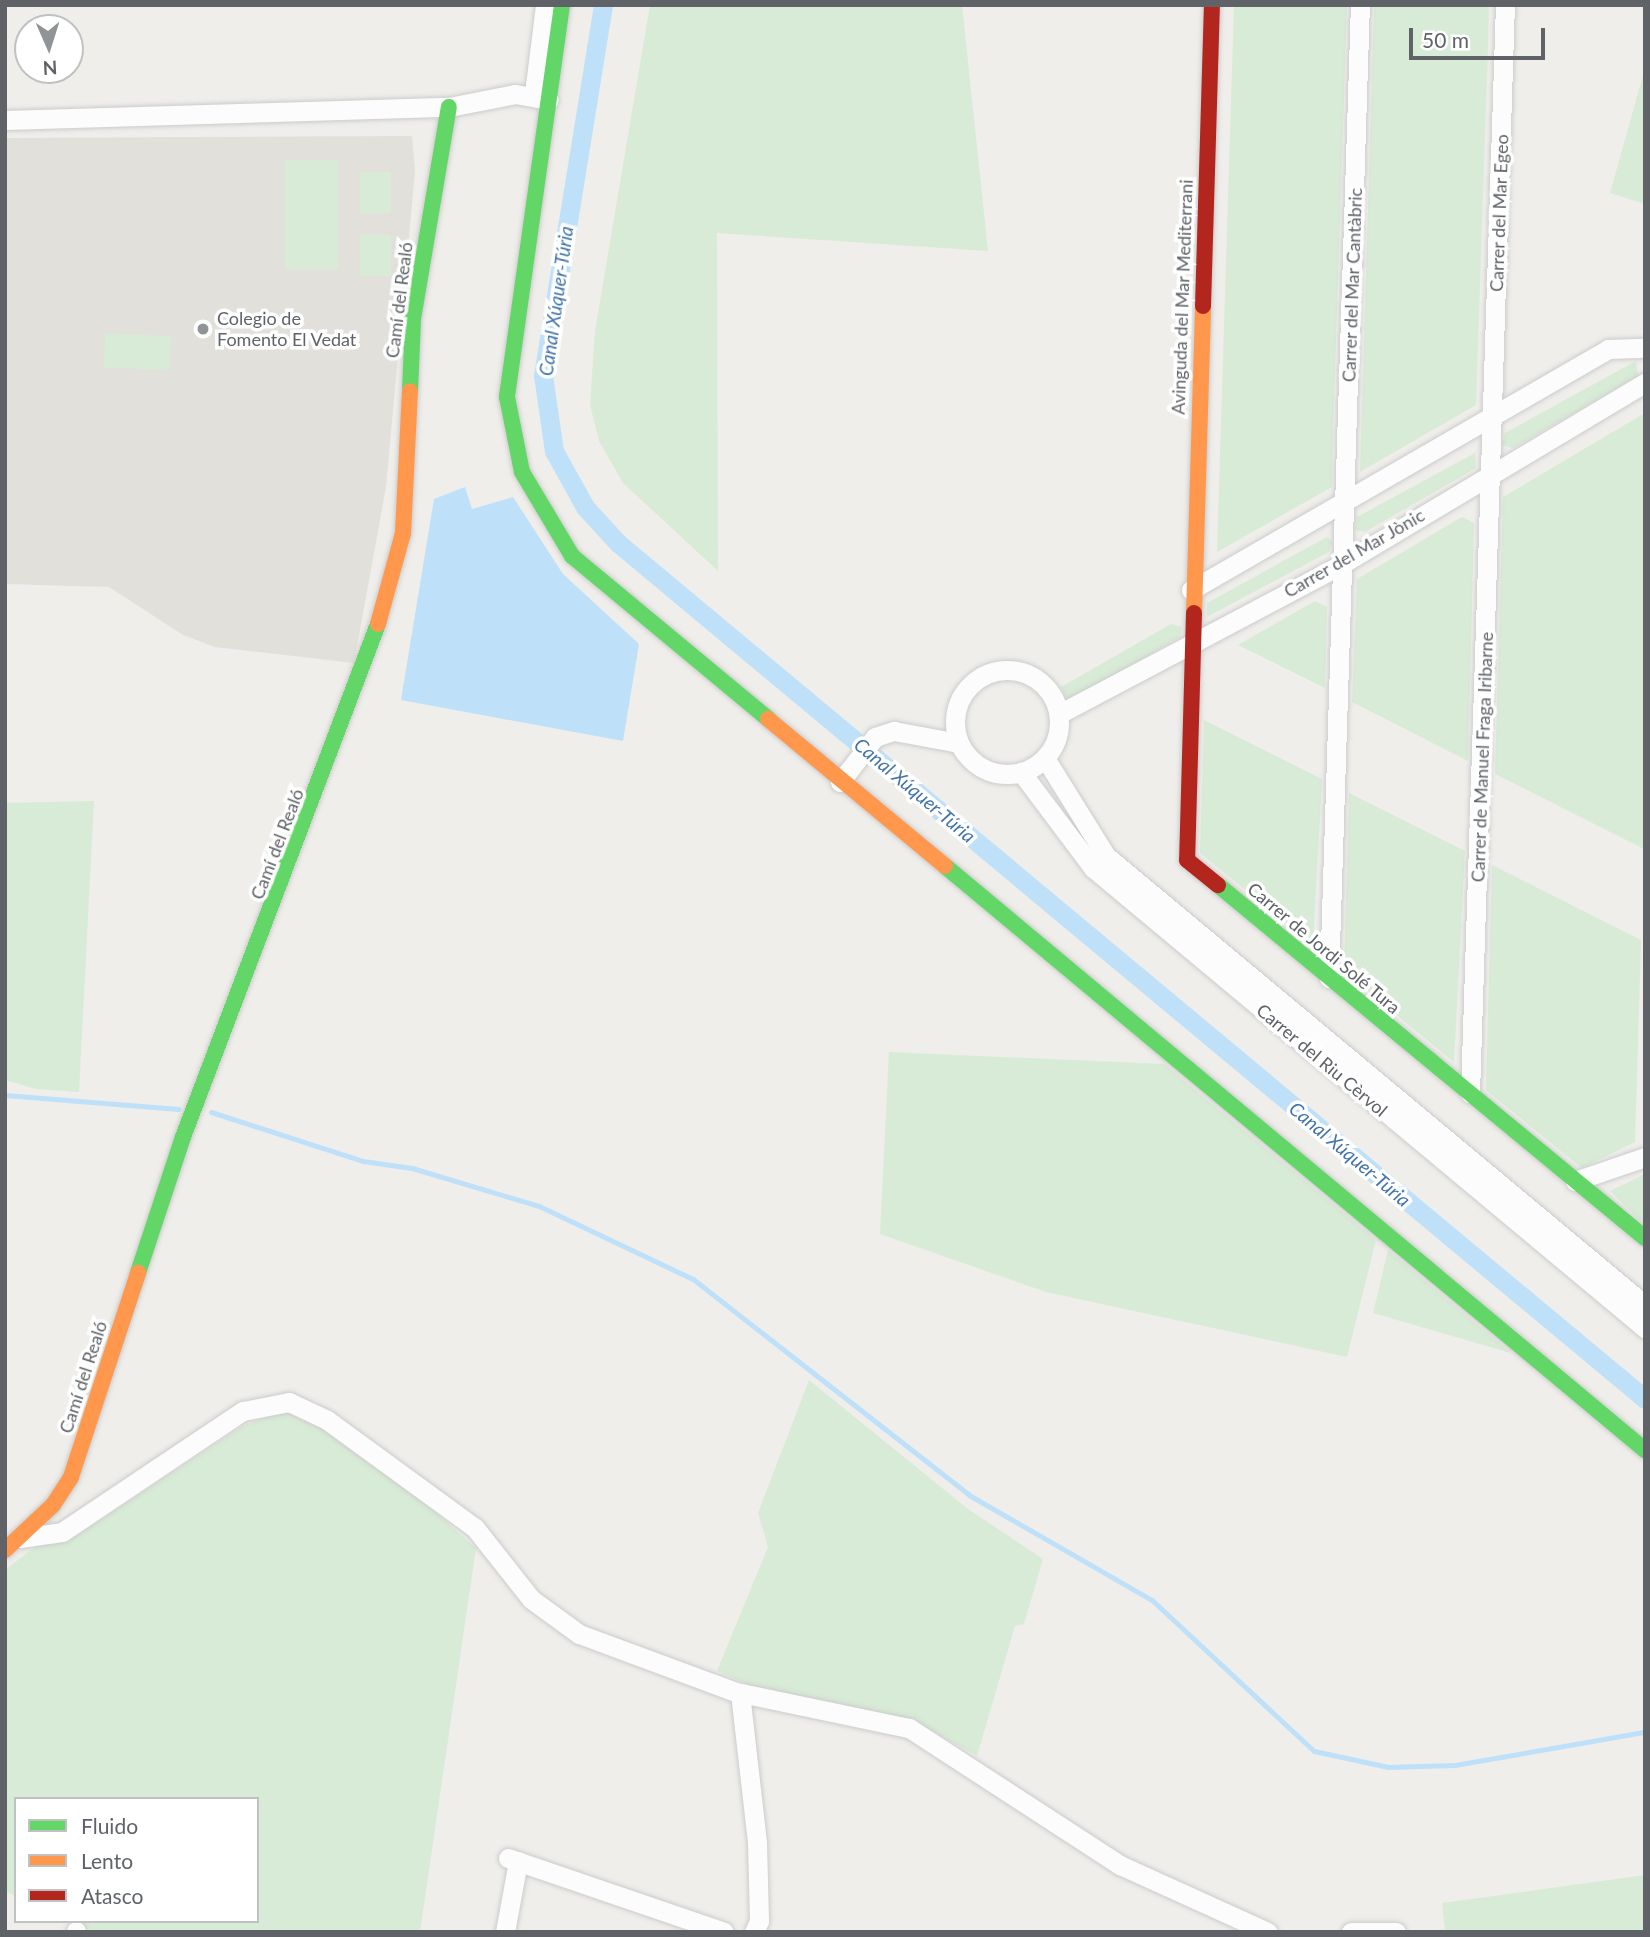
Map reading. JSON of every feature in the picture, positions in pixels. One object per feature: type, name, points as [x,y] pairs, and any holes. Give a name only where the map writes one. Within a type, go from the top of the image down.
[{"type":"street","points":[[545,5],[534,74],[538,93],[548,100]]},
{"type":"street","points":[[562,5],[508,356],[507,397],[522,472],[572,556],[844,777],[1645,1450]]},
{"type":"street","name":"Avinguda del Mar Mediterrani","points":[[1191,590],[1212,5]]},
{"type":"street","name":"Carrer del Mar Cantàbric","points":[[1329,978],[1360,5]]},
{"type":"street","name":"Carrer del Mar Egeo","points":[[1493,420],[1505,5]]},
{"type":"street","points":[[515,94],[534,74]]},
{"type":"street","points":[[5,120],[449,107],[515,94],[548,100]]},
{"type":"street","name":"Camí del Realó","points":[[13,1544],[71,1477],[183,1137],[393,585],[403,533],[413,319],[449,107]]},
{"type":"street","points":[[1191,590],[1493,420],[1608,349],[1645,348]]},
{"type":"street","name":"Carrer del Mar Jònic","points":[[1059,714],[1189,642],[1342,564],[1645,383]]},
{"type":"street","name":"Carrer de Manuel Fraga Iribarne","points":[[1470,1093],[1493,420]]},
{"type":"street","name":"Carrer de Jordi Solé Tura","points":[[1191,590],[1187,860],[1645,1238]]},
{"type":"street","points":[[992,672],[1027,674],[1042,683],[1059,714],[1056,737],[1045,758],[1021,772],[978,765],[959,743],[956,708],[970,686],[992,672]]},
{"type":"street","points":[[844,777],[876,737],[894,731],[959,743]]},
{"type":"street","name":"Carrer del Riu Cèrvol","points":[[1045,758],[1106,856],[1645,1305]]},
{"type":"street","name":"Carrer del Riu Cèrvol","points":[[1021,772],[1093,868],[1645,1328]]},
{"type":"street","points":[[1575,1181],[1645,1157]]},
{"type":"street","points":[[13,1544],[62,1532],[243,1411],[289,1402],[327,1420],[475,1528],[551,1619],[740,1693],[909,1728],[1120,1865],[1268,1932]]},
{"type":"street","points":[[740,1693],[757,1843],[760,1921],[754,1932]]},
{"type":"street","points":[[505,1932],[513,1860],[724,1932]]},
{"type":"street","points":[[1351,1932],[1396,1932]]},
{"type":"shaded area","name":"Colegio de Fomento El Vedat","points":[[412,136],[415,171],[386,487],[354,663],[215,647],[183,635],[109,587],[5,584],[5,138]]},
{"type":"green space","points":[[650,5],[962,5],[988,251],[717,233],[718,571],[623,483],[599,441],[590,405],[595,331]]},
{"type":"green space","points":[[1234,5],[1347,5],[1332,487],[1217,552]]},
{"type":"green space","points":[[1374,5],[1489,7],[1488,46],[1476,405],[1360,472]]},
{"type":"green space","points":[[1645,68],[1645,204],[1610,193]]},
{"type":"green space","points":[[285,160],[338,160],[338,269],[285,269]]},
{"type":"green space","points":[[360,172],[391,172],[391,213],[360,213]]},
{"type":"green space","points":[[360,235],[391,235],[391,276],[360,276]]},
{"type":"green space","points":[[105,334],[171,336],[170,370],[104,368]]},
{"type":"green space","points":[[1636,361],[1638,376],[1513,448],[1502,445],[1505,433]]},
{"type":"green space","points":[[1645,413],[1644,849],[1495,774],[1503,497]]},
{"type":"green space","points":[[1475,453],[1476,468],[1365,532],[1355,530],[1357,517]]},
{"type":"green space","points":[[1462,517],[1474,523],[1468,761],[1352,702],[1357,579]]},
{"type":"green space","points":[[1327,537],[1333,542],[1329,552],[1207,617],[1207,603]]},
{"type":"green space","points":[[1315,601],[1327,607],[1325,688],[1238,645]]},
{"type":"green space","points":[[1171,624],[1182,627],[1180,637],[1068,701],[1061,687]]},
{"type":"green space","points":[[1204,720],[1322,779],[1313,944],[1200,853]]},
{"type":"green space","points":[[1349,793],[1465,851],[1454,1062],[1344,972]]},
{"type":"green space","points":[[94,801],[79,1092],[36,1089],[5,1080],[5,803]]},
{"type":"green space","points":[[1492,865],[1641,940],[1635,1142],[1582,1168],[1486,1090]]},
{"type":"green space","points":[[889,1052],[1164,1064],[1376,1240],[1347,1357],[1046,1292],[880,1234]]},
{"type":"green space","points":[[1645,1174],[1645,1225],[1610,1191]]},
{"type":"green space","points":[[1388,1250],[1511,1353],[1373,1313]]},
{"type":"green space","points":[[809,1380],[968,1509],[1043,1559],[1024,1624],[1015,1626],[977,1756],[914,1721],[752,1686],[717,1671],[768,1547],[758,1513]]},
{"type":"green space","points":[[281,1411],[302,1413],[374,1459],[476,1548],[420,1932],[95,1932],[75,1923],[259,1923],[259,1797],[14,1797],[14,1895],[5,1891],[5,1570],[36,1546],[76,1536],[243,1426]]},
{"type":"green space","points":[[1645,1875],[1645,1932],[1445,1932],[1442,1903]]},
{"type":"water","points":[[465,487],[472,509],[513,497],[563,574],[639,644],[623,741],[401,700],[434,499]]},
{"type":"waterway","name":"Canal Xúquer-Túria","points":[[603,5],[543,375],[554,451],[585,507],[618,543],[1645,1399]]},
{"type":"waterway","points":[[5,1095],[178,1109]]},
{"type":"waterway","points":[[211,1112],[363,1161],[412,1168],[539,1206],[693,1279],[969,1495],[1153,1601],[1314,1751],[1388,1767],[1455,1765],[1645,1732]]},
{"type":"traffic: fast","points":[[562,5],[507,397],[522,472],[572,556],[768,719]]},
{"type":"traffic: fast","points":[[410,391],[413,319],[449,107]]},
{"type":"traffic: fast","points":[[138,1273],[183,1137],[378,624]]},
{"type":"traffic: fast","points":[[945,866],[1645,1450]]},
{"type":"traffic: fast","points":[[1218,885],[1645,1238]]},
{"type":"traffic: slow","points":[[1194,613],[1203,306]]},
{"type":"traffic: slow","points":[[378,624],[403,533],[410,391]]},
{"type":"traffic: slow","points":[[768,719],[945,866]]},
{"type":"traffic: slow","points":[[5,1550],[53,1505],[71,1477],[138,1273]]},
{"type":"traffic: jam","points":[[1203,306],[1212,5]]},
{"type":"traffic: jam","points":[[1194,613],[1187,860],[1218,885]]},
{"type":"place","name":"Colegio de Fomento El Vedat","points":[[203,329]]}]
